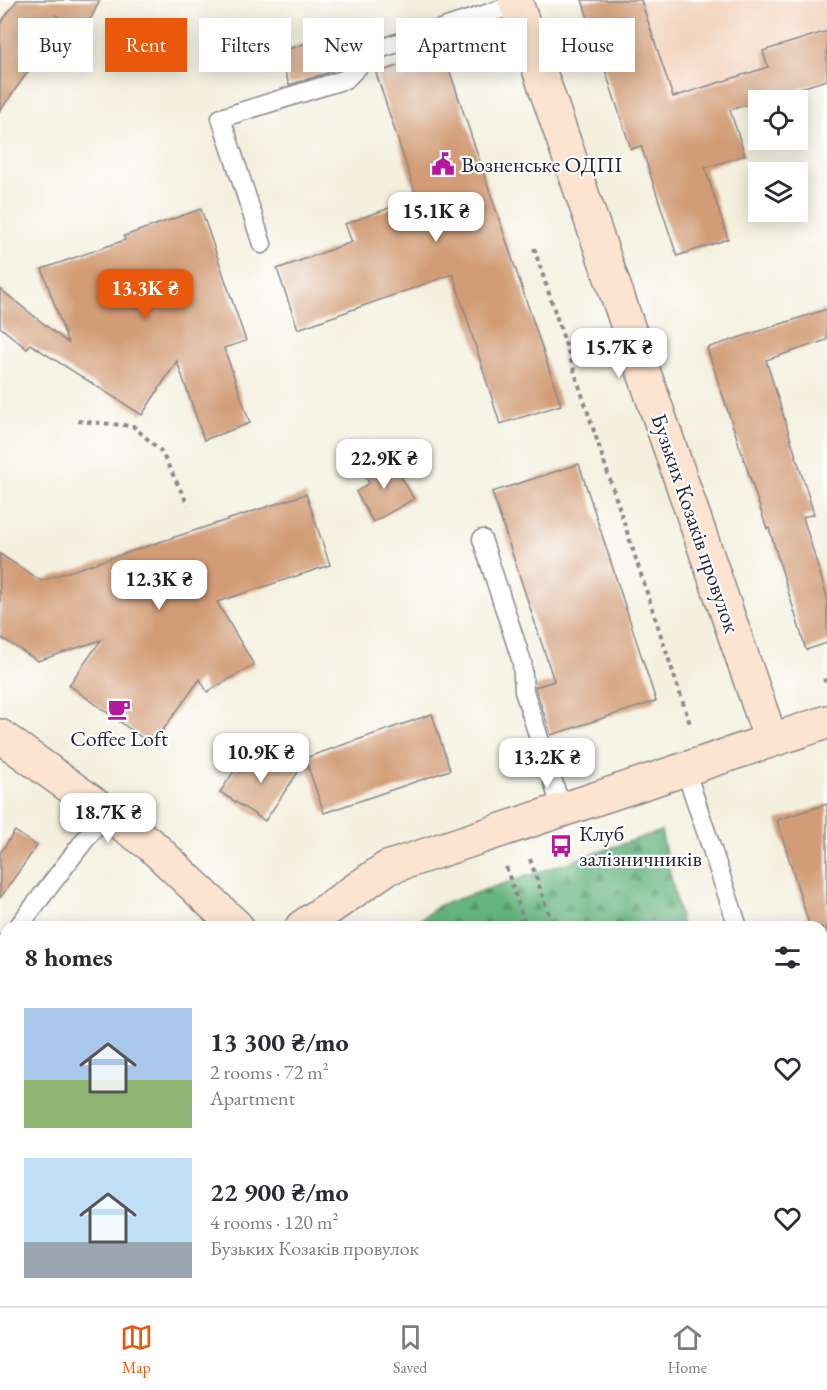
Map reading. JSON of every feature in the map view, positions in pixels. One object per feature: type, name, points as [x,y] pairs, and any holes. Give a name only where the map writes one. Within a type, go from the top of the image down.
[{"type":"main road","name":"Бузьких Козаків провулок","points":[[516,2],[771,740]]},
{"type":"main road","points":[[311,921],[387,868],[827,722]]},
{"type":"main road","points":[[0,736],[151,845],[231,921]]},
{"type":"lane","points":[[262,244],[221,118],[346,79],[373,51],[516,2]]},
{"type":"lane","points":[[482,539],[522,662],[524,691],[562,810]]},
{"type":"lane","points":[[685,770],[736,921]]},
{"type":"lane","points":[[23,921],[106,811]]},
{"type":"path","points":[[534,248],[690,724]]},
{"type":"path","points":[[78,421],[133,426],[161,451],[188,506]]},
{"type":"path","points":[[530,859],[551,921]]},
{"type":"path","points":[[506,867],[524,921]]},
{"type":"path","points":[[542,921],[550,918]]},
{"type":"shaded area","points":[[582,0],[827,0],[827,80],[795,90],[748,90],[748,105],[726,112],[728,118],[631,149],[606,72],[635,72],[635,18],[588,18]]},
{"type":"green space","points":[[661,831],[681,921],[418,921],[440,905]]},
{"type":"building","points":[[17,0],[100,0],[91,18],[61,18],[55,15],[60,18],[18,18],[18,72],[28,72],[0,111],[0,24]]},
{"type":"building","points":[[582,0],[641,0],[673,97],[768,67],[763,51],[827,31],[827,80],[795,90],[748,90],[748,104],[730,110],[745,155],[705,168],[728,239],[677,256],[641,146],[631,149],[606,72],[635,72],[635,18],[588,18]]},
{"type":"building","points":[[303,44],[303,72],[330,72],[289,85],[285,72],[291,72],[291,48]]},
{"type":"building","points":[[396,66],[396,72],[450,72],[561,405],[500,424],[453,274],[298,329],[277,269],[352,242],[345,224],[417,198],[376,73]]},
{"type":"building","points":[[201,209],[246,341],[224,348],[250,423],[204,440],[177,361],[142,415],[30,344],[27,349],[0,327],[0,289],[68,343],[42,269],[125,240],[124,236]]},
{"type":"building","points":[[827,309],[827,340],[766,360],[814,514],[803,517],[827,597],[827,643],[806,650],[769,528],[767,529],[707,348]]},
{"type":"building","points":[[390,457],[414,499],[373,522],[356,492],[369,483],[363,472]]},
{"type":"building","points":[[579,464],[656,701],[551,735],[535,687],[554,681],[492,492]]},
{"type":"building","points":[[306,494],[330,565],[217,602],[254,665],[207,692],[200,679],[152,745],[69,685],[101,640],[38,661],[0,637],[0,554],[41,581]]},
{"type":"building","points":[[432,714],[450,770],[324,813],[305,758]]},
{"type":"building","points":[[277,750],[302,766],[265,821],[220,792],[245,755],[265,768]]},
{"type":"building","points":[[827,804],[827,921],[808,921],[777,820]]},
{"type":"building","points":[[15,831],[37,846],[0,898],[0,853]]},
{"type":"place","name":"Возненське ОДПІ","points":[[443,164]]},
{"type":"place","name":"Coffee Loft","points":[[119,709]]},
{"type":"place","name":"Клуб залізничників","points":[[561,846]]}]
